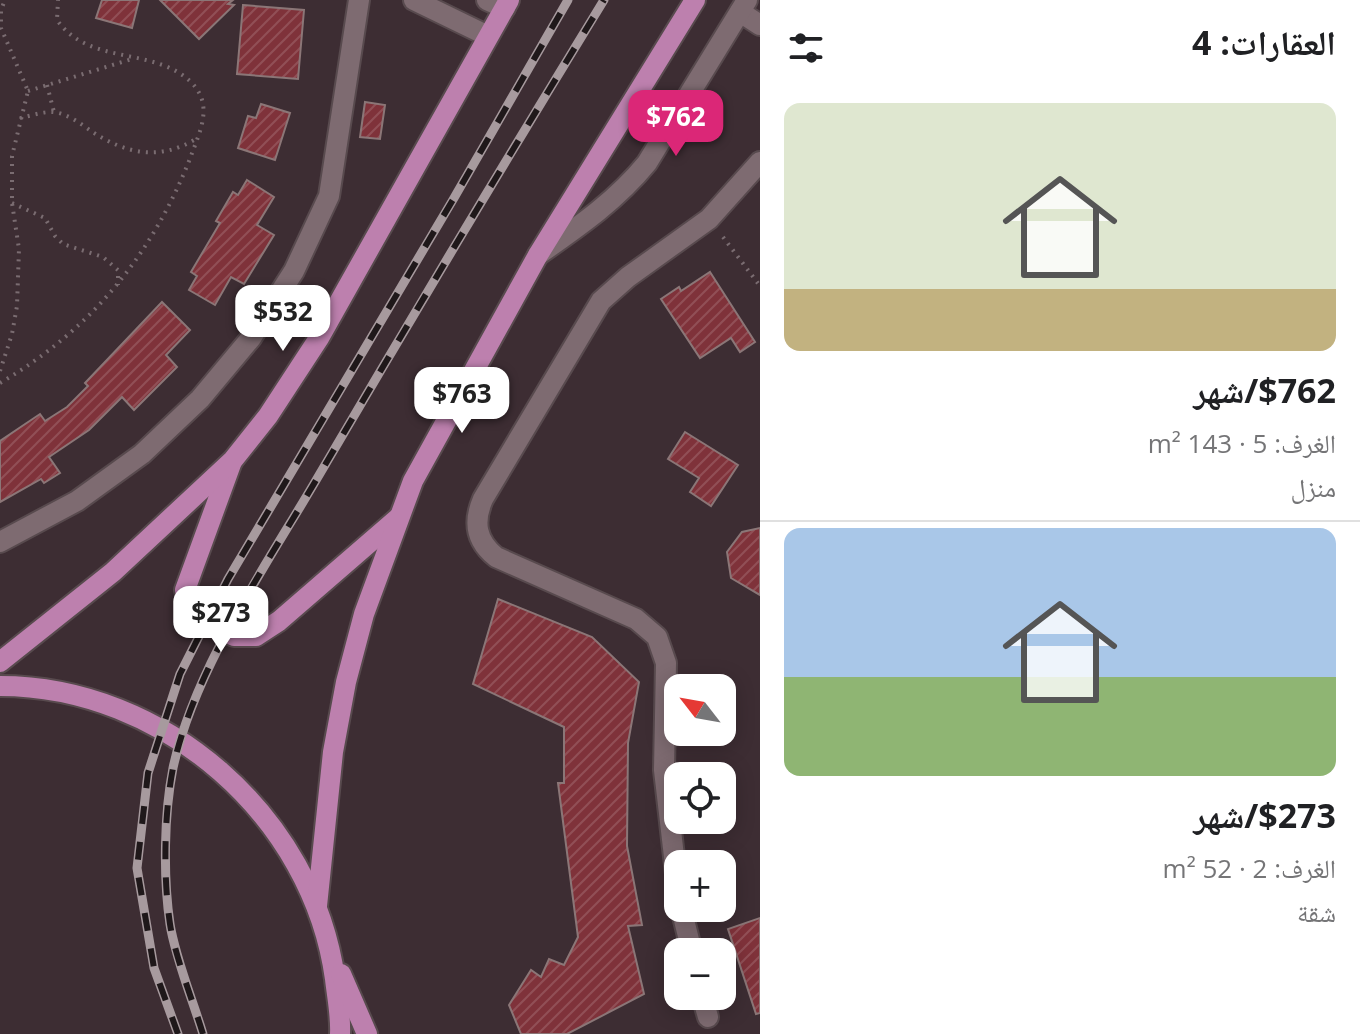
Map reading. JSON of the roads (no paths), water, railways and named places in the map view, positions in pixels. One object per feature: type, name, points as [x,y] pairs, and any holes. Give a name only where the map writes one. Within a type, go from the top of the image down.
[{"type":"main road","points":[[317,906],[333,752],[346,682],[364,614],[413,481],[538,255],[695,0]]},
{"type":"main road","points":[[0,662],[113,572],[233,460],[268,416],[319,338],[488,36],[500,3]]},
{"type":"main road","points":[[233,460],[185,590],[194,610],[234,636],[256,636],[279,621],[398,517]]},
{"type":"main road","points":[[0,686],[66,693],[113,707],[157,727],[199,753],[236,784],[269,821],[295,861],[317,906],[331,952],[367,1034]]},
{"type":"main road","points":[[331,952],[340,1034]]},
{"type":"street","points":[[0,542],[77,501],[142,454],[200,399],[251,338],[294,271],[329,196],[359,0]]},
{"type":"street","points":[[414,0],[488,36]]},
{"type":"street","points":[[538,255],[610,203],[647,163],[744,6],[760,25]]},
{"type":"street","points":[[673,850],[664,770],[666,663],[657,637],[636,619],[496,557],[482,542],[477,521],[483,499],[601,301],[628,277],[709,219],[760,162]]},
{"type":"street","points":[[706,1010],[708,1017]]},
{"type":"railway","points":[[178,1034],[154,968],[137,868],[148,773],[180,674],[228,579],[568,0]]},
{"type":"railway","points":[[203,1034],[172,937],[166,866],[166,825],[173,768],[197,694],[254,584],[604,0]]}]
